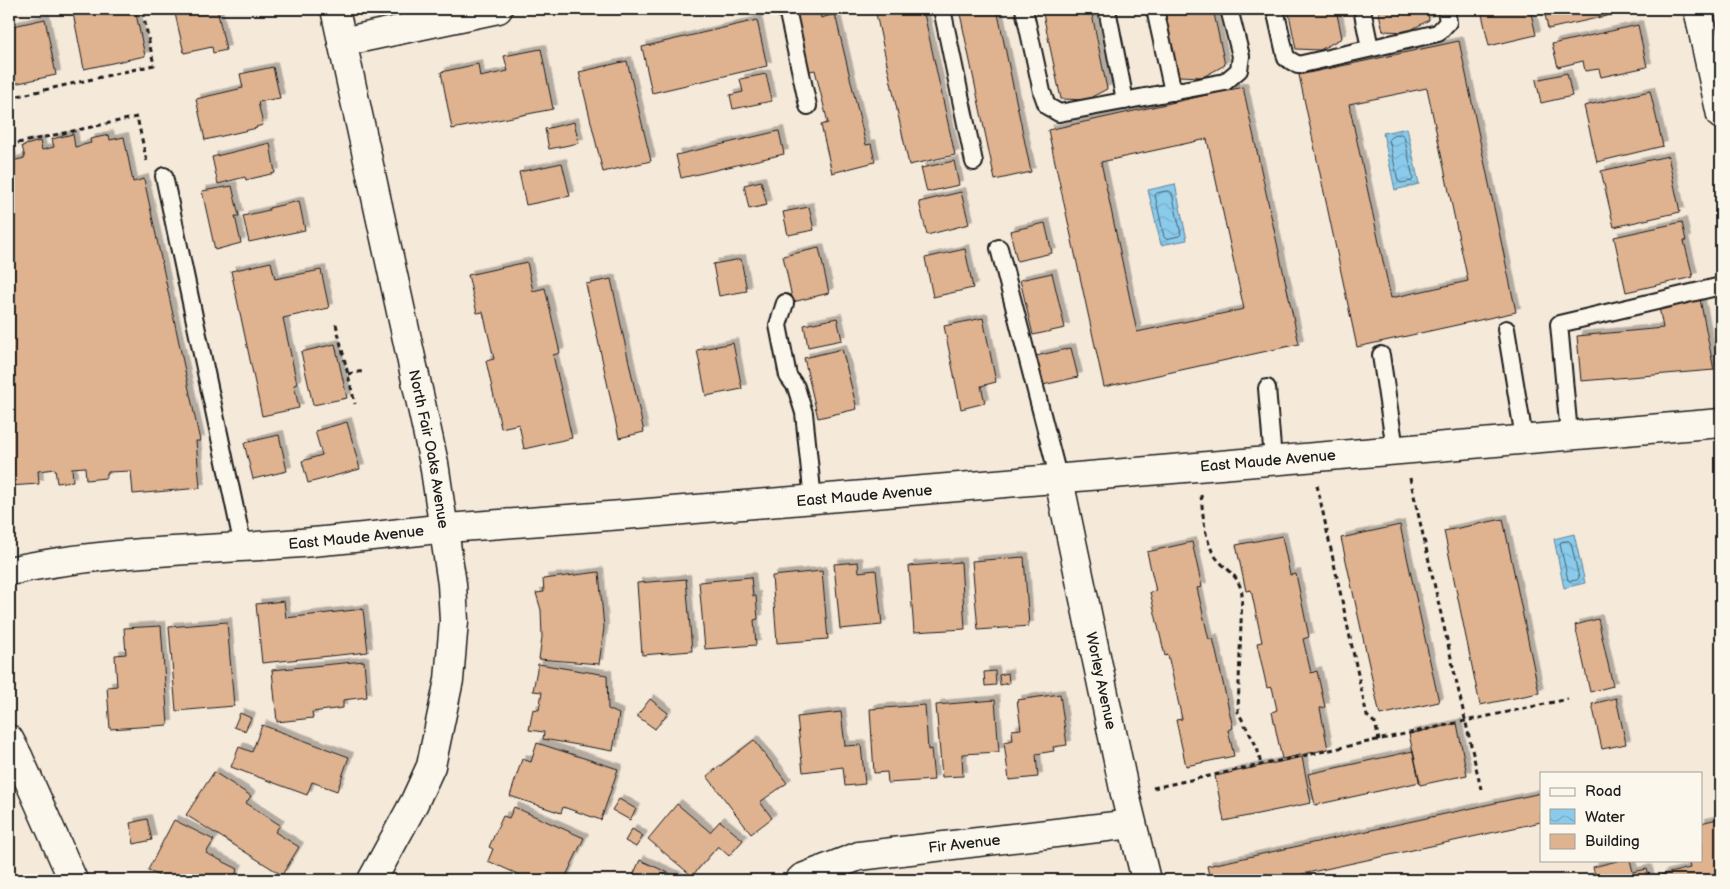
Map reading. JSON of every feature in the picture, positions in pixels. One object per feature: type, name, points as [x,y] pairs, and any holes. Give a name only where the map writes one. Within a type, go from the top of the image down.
[{"type":"street","name":"North Fair Oaks Avenue","points":[[335,9],[434,463],[452,584],[454,621],[449,680],[431,766],[414,803],[372,880]]},
{"type":"street","points":[[342,42],[498,9]]},
{"type":"street","points":[[1698,9],[1721,115]]},
{"type":"street","name":"East Maude Avenue","points":[[9,572],[58,561],[302,543],[444,528],[1058,480],[1569,434],[1721,423]]},
{"type":"street","name":"Worley Avenue","points":[[1058,480],[1132,824],[1146,880]]},
{"type":"street","points":[[9,739],[22,764],[73,880]]},
{"type":"street","name":"Fir Avenue","points":[[800,880],[859,856],[1132,824]]},
{"type":"lane","points":[[787,9],[808,106]]},
{"type":"lane","points":[[942,9],[974,162]]},
{"type":"lane","points":[[1024,9],[1042,92],[1047,106],[1059,113],[1225,82],[1240,70],[1241,56],[1229,9]]},
{"type":"lane","points":[[1107,9],[1125,101]]},
{"type":"lane","points":[[1155,9],[1173,92]]},
{"type":"lane","points":[[1275,9],[1286,58],[1298,64],[1438,33],[1448,22],[1446,9]]},
{"type":"lane","points":[[1362,9],[1370,48]]},
{"type":"lane","points":[[164,176],[243,546]]},
{"type":"lane","points":[[999,248],[1058,480]]},
{"type":"lane","points":[[1569,434],[1559,324],[1721,286]]},
{"type":"lane","points":[[785,303],[778,325],[788,376],[796,386],[804,413],[813,500]]},
{"type":"lane","points":[[1506,329],[1524,438]]},
{"type":"lane","points":[[1381,355],[1399,449]]},
{"type":"lane","points":[[1268,388],[1273,460]]},
{"type":"path","points":[[9,98],[154,65],[142,9]]},
{"type":"path","points":[[9,145],[138,118],[148,165]]},
{"type":"path","points":[[336,324],[355,404]]},
{"type":"path","points":[[348,374],[364,371]]},
{"type":"path","points":[[1399,449],[1481,789]]},
{"type":"path","points":[[1311,457],[1367,716],[1375,723],[1379,740]]},
{"type":"path","points":[[1199,468],[1207,538],[1214,555],[1240,583],[1242,594],[1238,712],[1257,747],[1261,765]]},
{"type":"path","points":[[1126,794],[1568,700]]},
{"type":"water","points":[[1407,128],[1419,184],[1395,190],[1383,133]]},
{"type":"water","points":[[1175,184],[1187,240],[1161,245],[1148,190]]},
{"type":"water","points":[[1574,534],[1585,583],[1564,588],[1554,539]]},
{"type":"building","points":[[91,9],[135,9],[145,56],[84,69],[73,13]]},
{"type":"building","points":[[174,9],[217,9],[226,50],[213,53],[212,47],[184,53]]},
{"type":"building","points":[[818,9],[821,18],[835,14],[866,145],[871,144],[875,162],[832,173],[821,125],[828,123],[815,70],[806,72],[792,11]]},
{"type":"building","points":[[875,9],[923,9],[955,155],[909,165]]},
{"type":"building","points":[[959,9],[997,9],[1031,172],[995,180]]},
{"type":"building","points":[[1042,9],[1091,9],[1107,89],[1086,100],[1061,99]]},
{"type":"building","points":[[1164,9],[1213,9],[1225,65],[1203,77],[1178,76]]},
{"type":"building","points":[[1288,9],[1336,9],[1342,38],[1320,50],[1296,49]]},
{"type":"building","points":[[1378,9],[1427,9],[1429,20],[1407,32],[1383,31]]},
{"type":"building","points":[[1506,9],[1530,9],[1536,35],[1489,46],[1482,14]]},
{"type":"building","points":[[1544,9],[1638,9],[1548,29]]},
{"type":"building","points":[[45,19],[56,75],[9,85],[9,27]]},
{"type":"building","points":[[757,20],[767,66],[652,93],[642,47]]},
{"type":"building","points":[[1638,25],[1647,67],[1601,77],[1599,69],[1585,71],[1583,61],[1558,67],[1552,44]]},
{"type":"building","points":[[1459,41],[1516,312],[1357,347],[1299,75]],"holes":[[[1427,88],[1468,281],[1391,298],[1349,104]]]},
{"type":"building","points":[[541,49],[553,109],[452,129],[441,72],[478,64],[480,77],[508,71],[504,56]]},
{"type":"building","points":[[627,61],[651,161],[603,172],[579,72]]},
{"type":"building","points":[[273,67],[280,98],[258,102],[263,125],[205,140],[196,99],[243,88],[240,74]]},
{"type":"building","points":[[1567,73],[1572,96],[1541,103],[1536,80]]},
{"type":"building","points":[[766,74],[772,101],[733,109],[730,95],[743,92],[740,79]]},
{"type":"building","points":[[1243,87],[1299,344],[1104,387],[1048,130]],"holes":[[[1207,139],[1244,309],[1137,332],[1101,162]]]},
{"type":"building","points":[[1650,91],[1663,146],[1597,162],[1584,106]]},
{"type":"building","points":[[574,122],[579,143],[549,149],[545,129]]},
{"type":"building","points":[[779,131],[784,154],[681,178],[676,155]]},
{"type":"building","points":[[73,134],[75,147],[91,143],[90,139],[109,135],[110,140],[124,137],[133,182],[144,179],[200,441],[196,441],[200,488],[133,494],[131,471],[108,472],[106,478],[86,480],[85,467],[72,468],[73,481],[57,483],[55,469],[38,471],[39,484],[9,486],[9,149],[12,161],[25,158],[22,146],[40,141],[42,150],[54,147],[52,139]]},
{"type":"building","points":[[270,143],[275,173],[246,180],[245,177],[218,184],[212,157]]},
{"type":"building","points":[[1668,156],[1680,212],[1614,227],[1601,171]]},
{"type":"building","points":[[954,161],[959,185],[927,192],[921,168]]},
{"type":"building","points":[[562,163],[570,196],[526,205],[519,172]]},
{"type":"building","points":[[761,181],[767,205],[749,209],[744,185]]},
{"type":"building","points":[[232,186],[239,216],[235,216],[241,243],[215,250],[202,191]]},
{"type":"building","points":[[961,192],[969,224],[927,235],[919,202]]},
{"type":"building","points":[[299,201],[305,230],[249,242],[243,216]]},
{"type":"building","points":[[809,207],[814,230],[788,235],[783,212]]},
{"type":"building","points":[[1682,222],[1686,241],[1684,241],[1693,277],[1626,292],[1614,237]]},
{"type":"building","points":[[1045,223],[1052,253],[1017,261],[1010,231]]},
{"type":"building","points":[[819,248],[829,293],[793,302],[783,256]]},
{"type":"building","points":[[965,249],[973,288],[933,297],[925,258]]},
{"type":"building","points":[[741,259],[747,291],[719,296],[713,264]]},
{"type":"building","points":[[271,262],[275,279],[321,270],[329,308],[283,318],[297,384],[294,385],[299,408],[262,416],[231,271]]},
{"type":"building","points":[[527,262],[533,291],[545,288],[560,353],[553,355],[572,438],[524,449],[519,424],[501,428],[486,361],[494,359],[483,312],[477,313],[468,275]]},
{"type":"building","points":[[1052,273],[1065,328],[1033,335],[1020,280]]},
{"type":"building","points":[[611,279],[644,432],[619,438],[586,284]]},
{"type":"building","points":[[1700,299],[1714,370],[1581,381],[1577,336],[1663,328],[1659,307]]},
{"type":"building","points":[[837,318],[842,340],[808,347],[804,325]]},
{"type":"building","points":[[983,318],[996,382],[981,386],[985,403],[961,409],[944,326]]},
{"type":"building","points":[[733,343],[742,389],[706,396],[697,350]]},
{"type":"building","points":[[335,344],[347,398],[313,405],[301,352]]},
{"type":"building","points":[[1071,348],[1078,377],[1043,385],[1036,356]]},
{"type":"building","points":[[842,349],[857,409],[818,418],[804,358]]},
{"type":"building","points":[[347,422],[360,469],[308,483],[302,461],[322,455],[315,431]]},
{"type":"building","points":[[279,435],[287,471],[253,479],[244,443]]},
{"type":"building","points":[[1503,519],[1539,693],[1480,705],[1444,531]]},
{"type":"building","points":[[1400,525],[1439,702],[1380,715],[1341,538]]},
{"type":"building","points":[[1282,536],[1290,575],[1296,574],[1309,637],[1303,639],[1311,673],[1317,671],[1325,707],[1320,708],[1328,749],[1282,759],[1272,712],[1277,710],[1272,687],[1267,688],[1257,643],[1262,642],[1251,590],[1246,591],[1236,545]]},
{"type":"building","points":[[1192,542],[1202,587],[1197,588],[1209,640],[1213,638],[1233,728],[1228,730],[1234,756],[1186,766],[1176,720],[1182,719],[1168,655],[1165,656],[1150,592],[1156,591],[1147,552]]},
{"type":"building","points":[[1024,557],[1029,626],[978,630],[972,561]]},
{"type":"building","points":[[858,562],[859,572],[876,570],[882,625],[840,629],[834,564]]},
{"type":"building","points":[[961,562],[965,629],[914,632],[909,566]]},
{"type":"building","points":[[822,571],[828,639],[777,643],[772,576]]},
{"type":"building","points":[[599,572],[604,628],[599,664],[539,659],[542,637],[541,610],[536,593],[544,592],[543,579]]},
{"type":"building","points":[[751,577],[753,596],[756,596],[758,619],[754,620],[756,645],[705,649],[699,582]]},
{"type":"building","points":[[686,579],[692,651],[642,655],[637,583]]},
{"type":"building","points":[[284,601],[286,618],[363,609],[368,652],[262,663],[256,604]]},
{"type":"building","points":[[1598,619],[1613,686],[1590,692],[1575,625]]},
{"type":"building","points":[[227,622],[234,706],[176,711],[169,627]]},
{"type":"building","points":[[161,626],[168,725],[110,729],[107,687],[117,686],[115,655],[126,654],[124,628]]},
{"type":"building","points":[[364,661],[367,697],[343,700],[343,708],[312,712],[313,718],[277,722],[272,670]]},
{"type":"building","points":[[538,664],[607,675],[608,709],[619,714],[613,751],[543,739],[544,732],[529,730],[533,709],[539,710],[542,692],[533,691]]},
{"type":"building","points":[[995,671],[996,685],[985,686],[984,672]]},
{"type":"building","points":[[1008,673],[1009,683],[1000,685],[999,675]]},
{"type":"building","points":[[1060,694],[1067,745],[1053,747],[1054,751],[1036,754],[1038,777],[1009,780],[1004,742],[1013,740],[1012,730],[1021,729],[1017,700]]},
{"type":"building","points":[[1616,698],[1626,744],[1602,749],[1592,704]]},
{"type":"building","points":[[650,699],[668,713],[655,729],[637,716]]},
{"type":"building","points":[[995,700],[999,752],[962,754],[963,776],[942,777],[936,705]]},
{"type":"building","points":[[925,705],[928,750],[931,749],[934,780],[888,783],[887,772],[874,773],[870,709]]},
{"type":"building","points":[[841,712],[845,746],[861,745],[865,784],[845,786],[843,767],[803,772],[797,717]]},
{"type":"building","points":[[240,713],[251,718],[245,731],[234,727]]},
{"type":"building","points":[[1457,723],[1467,775],[1420,785],[1409,734]]},
{"type":"building","points":[[262,725],[349,757],[337,791],[312,782],[307,795],[231,767],[239,747],[252,752]]},
{"type":"building","points":[[754,740],[787,783],[760,802],[772,818],[751,834],[707,776]]},
{"type":"building","points":[[537,743],[618,769],[601,820],[563,807],[561,813],[510,796],[522,759],[531,762]]},
{"type":"building","points":[[1413,751],[1420,782],[1315,805],[1308,774]]},
{"type":"building","points":[[1302,757],[1311,803],[1224,821],[1215,776]]},
{"type":"building","points":[[214,772],[251,796],[246,803],[280,825],[275,832],[299,847],[282,875],[186,815]]},
{"type":"building","points":[[1540,793],[1540,822],[1275,880],[1210,880],[1207,866]]},
{"type":"building","points":[[619,799],[636,809],[630,820],[612,810]]},
{"type":"building","points":[[677,804],[710,832],[720,821],[743,840],[729,856],[718,846],[692,876],[648,839]]},
{"type":"building","points":[[514,807],[584,838],[564,880],[531,880],[488,861],[493,849],[489,847],[503,816],[509,818]]},
{"type":"building","points":[[147,819],[152,840],[134,844],[130,823]]},
{"type":"building","points":[[1717,819],[1721,839],[1721,880],[1662,880],[1661,875],[1690,868],[1688,862],[1702,862],[1702,823]]},
{"type":"building","points":[[174,820],[214,840],[206,853],[238,869],[232,880],[164,880],[148,870]]},
{"type":"building","points":[[632,829],[643,836],[636,847],[625,841]]},
{"type":"building","points":[[640,860],[684,880],[631,880]]},
{"type":"building","points":[[1613,862],[1630,862],[1633,872],[1647,869],[1650,880],[1596,880],[1593,867]]}]
